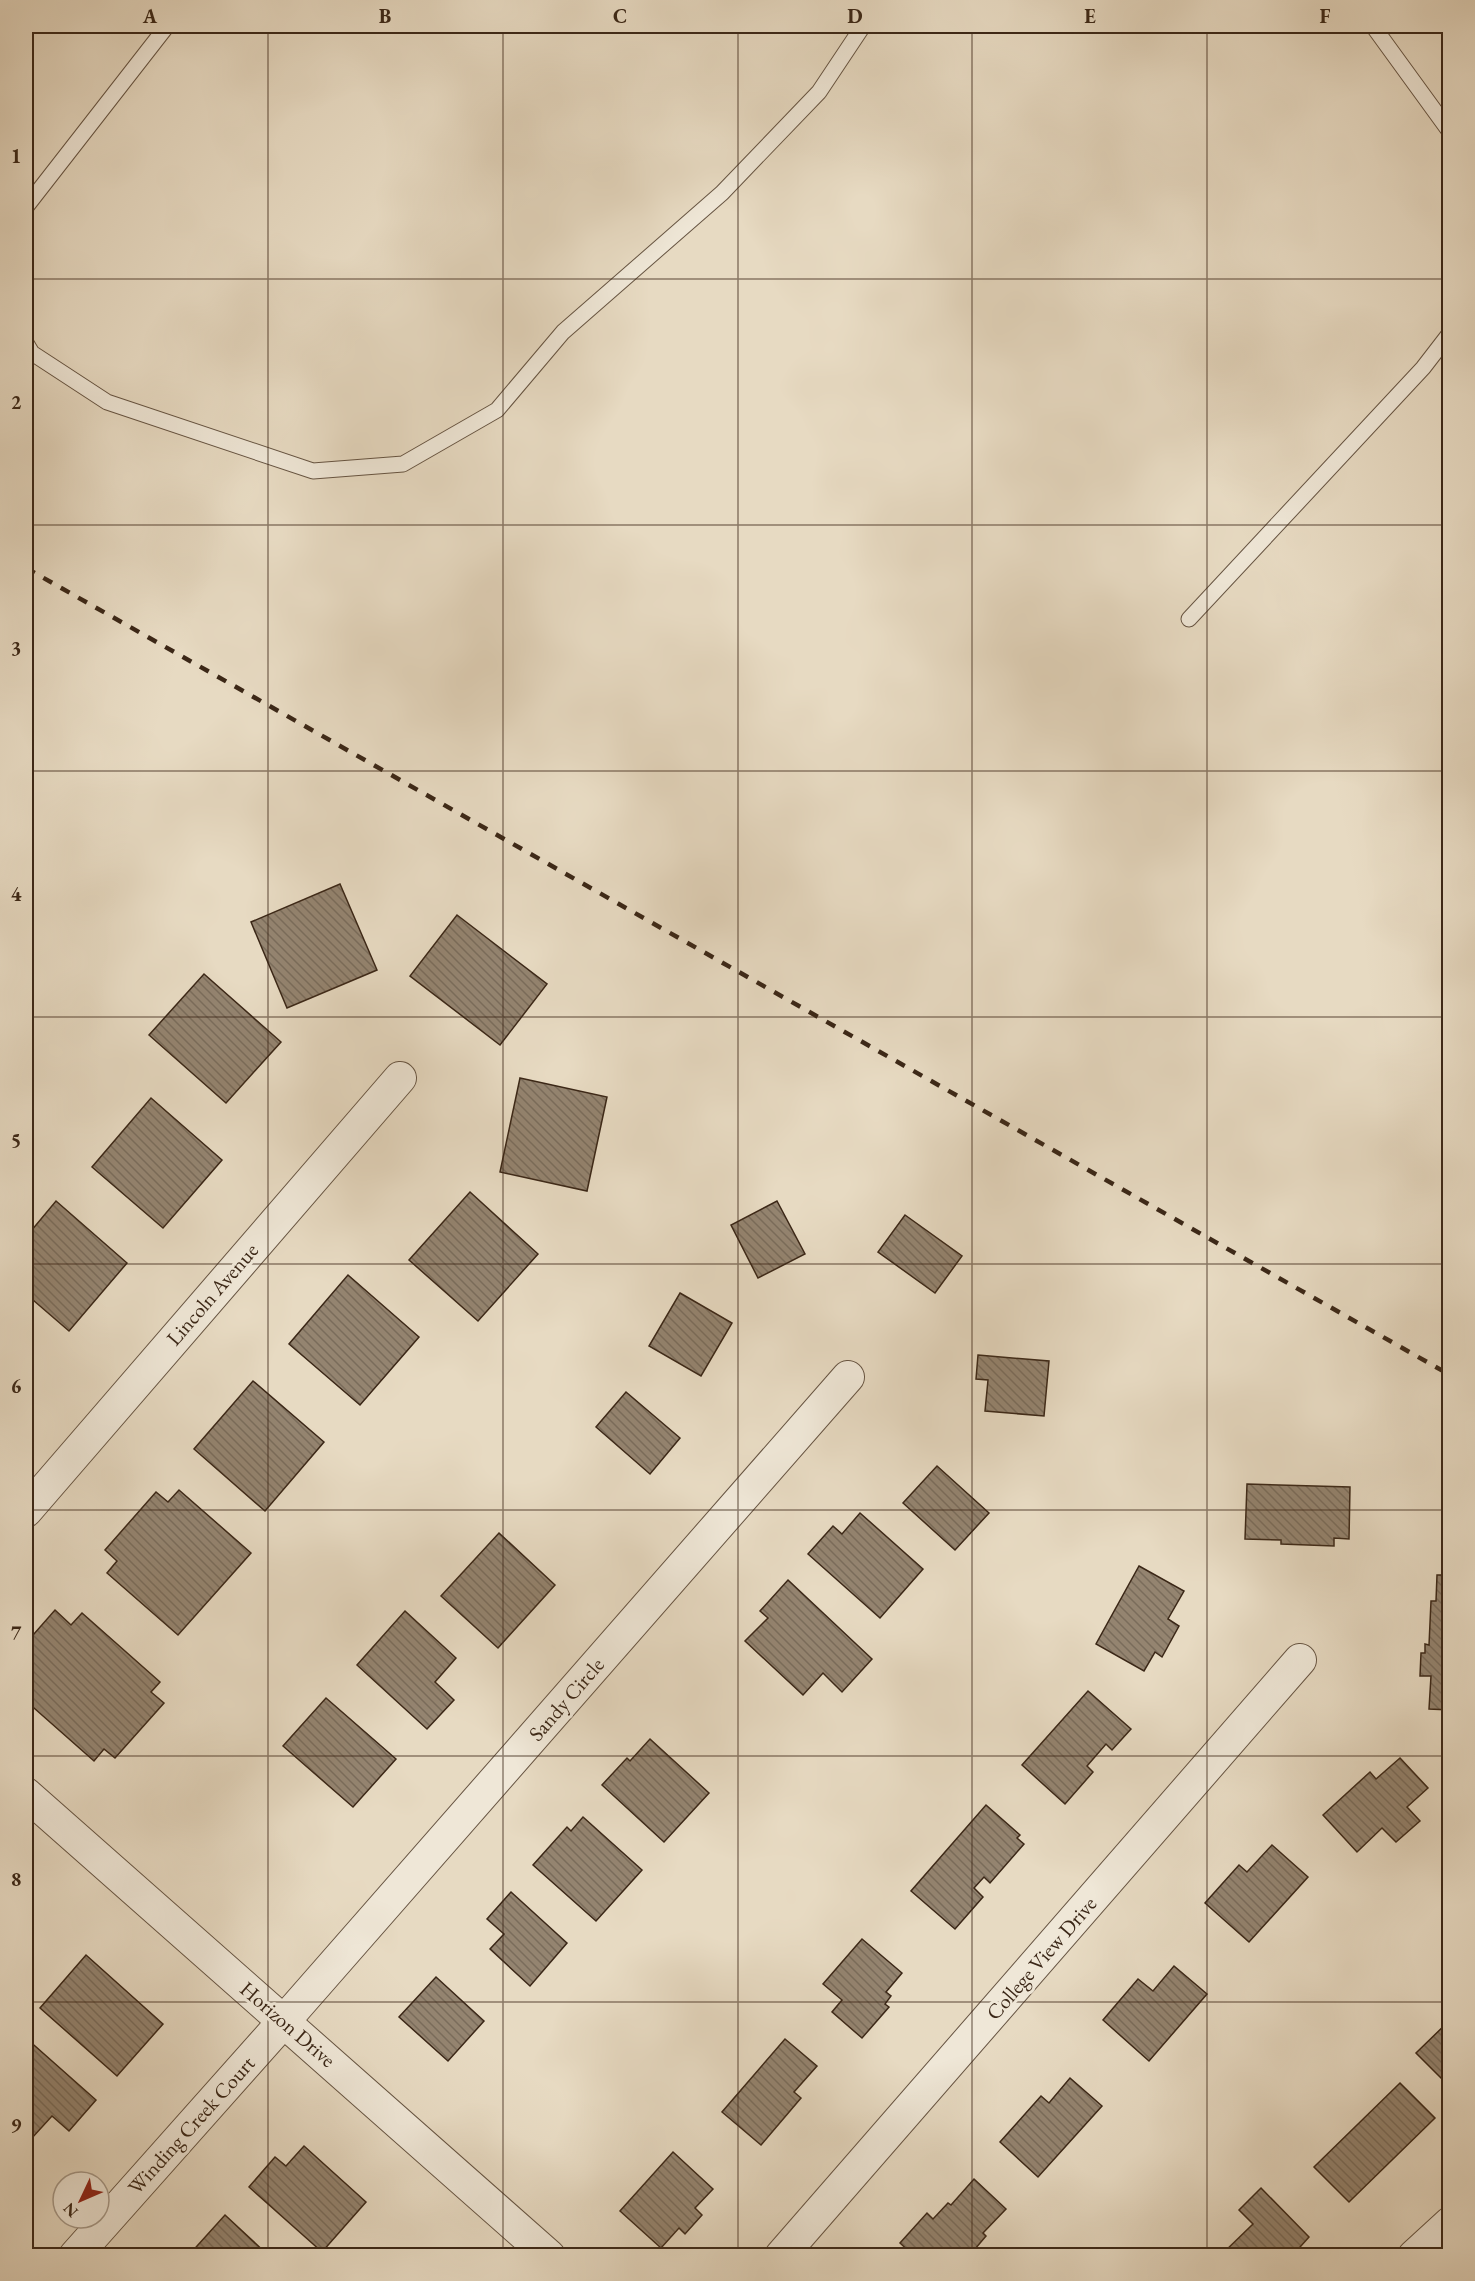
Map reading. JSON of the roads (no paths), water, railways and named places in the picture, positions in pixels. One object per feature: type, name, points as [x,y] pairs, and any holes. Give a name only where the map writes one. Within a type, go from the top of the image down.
[{"type":"street","name":"Lincoln Avenue","points":[[26,1510],[400,1078]]},
{"type":"street","name":"Sandy Circle","points":[[284,2021],[848,1377]]},
{"type":"street","name":"College View Drive","points":[[782,2256],[1300,1660]]},
{"type":"street","name":"Horizon Drive","points":[[26,1794],[549,2256]]},
{"type":"street","name":"Winding Creek Court","points":[[75,2256],[284,2021]]},
{"type":"street","points":[[1414,2256],[1449,2223]]},
{"type":"lane","points":[[26,207],[168,26]]},
{"type":"lane","points":[[26,343],[32,353],[106,402],[313,471],[403,464],[497,410],[563,332],[722,193],[819,92],[863,26]]},
{"type":"lane","points":[[1373,26],[1449,132]]},
{"type":"lane","points":[[1189,619],[1423,368],[1449,333]]},
{"type":"railway","points":[[26,568],[1450,1375]]}]
